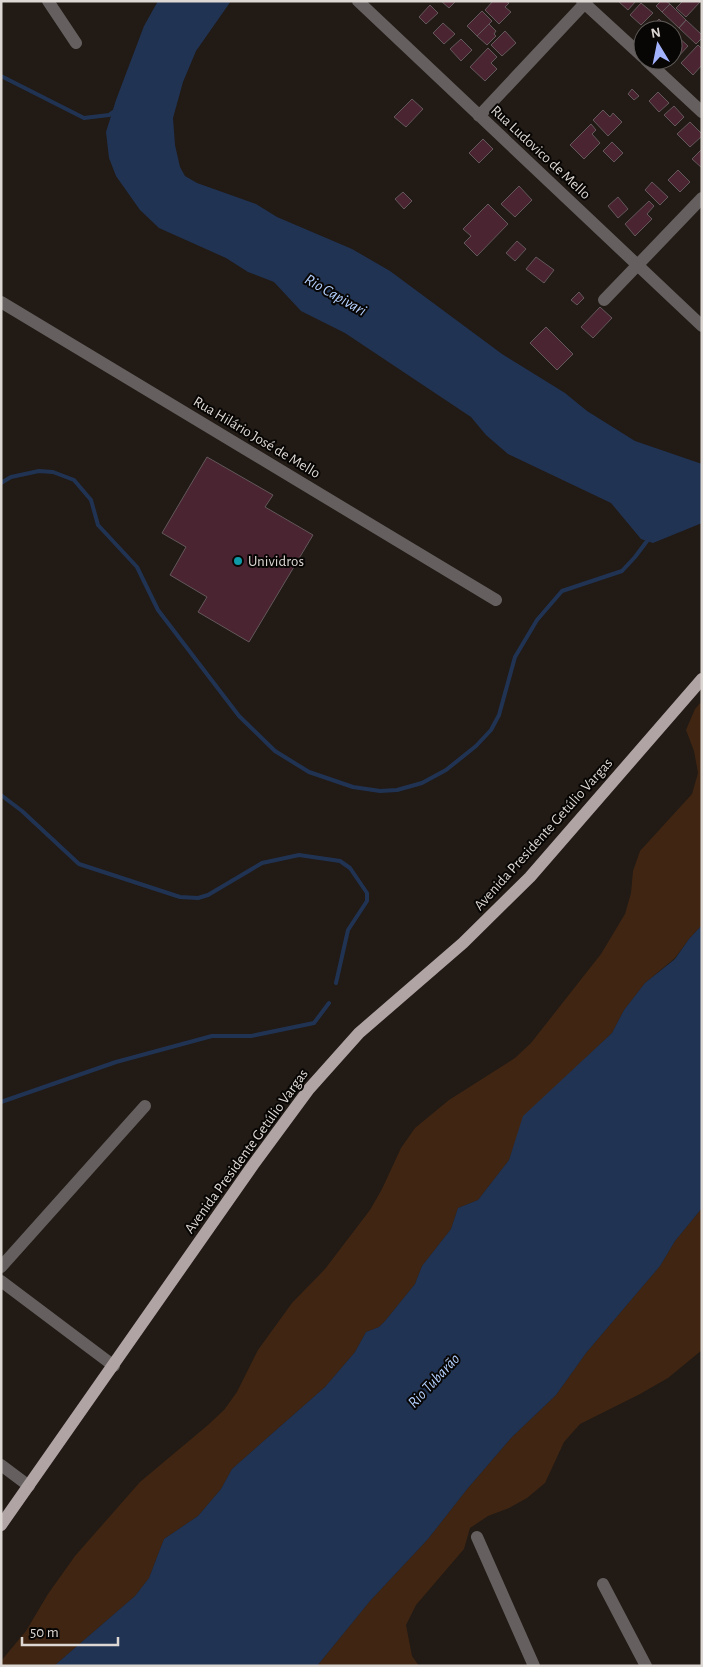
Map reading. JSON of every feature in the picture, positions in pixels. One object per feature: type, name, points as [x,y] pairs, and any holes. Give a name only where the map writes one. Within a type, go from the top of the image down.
[{"type":"main road","name":"Avenida Presidente Getúlio Vargas","points":[[1,1525],[282,1124],[334,1059],[359,1033],[463,943],[530,877],[702,679]]},
{"type":"street","points":[[48,1],[76,43]]},
{"type":"street","name":"Rua Ludovico de Mello","points":[[358,1],[702,326]]},
{"type":"street","points":[[479,116],[585,2],[633,48]]},
{"type":"street","points":[[657,70],[702,112]]},
{"type":"street","points":[[604,300],[702,198]]},
{"type":"street","name":"Rua Hilário José de Mello","points":[[1,302],[496,600]]},
{"type":"street","points":[[1,1267],[144,1106]]},
{"type":"street","points":[[1,1281],[114,1366]]},
{"type":"street","points":[[1,1464],[29,1486]]},
{"type":"street","points":[[477,1537],[534,1666]]},
{"type":"street","points":[[603,1584],[646,1666]]},
{"type":"shaded area","points":[[702,701],[702,925],[675,958],[645,983],[624,1010],[612,1033],[524,1116],[509,1160],[478,1200],[458,1208],[451,1229],[422,1266],[415,1284],[385,1321],[379,1327],[366,1332],[355,1352],[325,1387],[232,1469],[221,1489],[198,1516],[164,1539],[149,1578],[135,1596],[54,1666],[1,1666],[1,1661],[26,1631],[48,1594],[75,1556],[140,1482],[224,1410],[237,1392],[258,1350],[292,1303],[325,1269],[370,1210],[401,1148],[415,1128],[449,1100],[515,1058],[531,1043],[601,954],[625,914],[631,893],[633,871],[640,851],[692,794],[698,773],[694,751],[686,730],[695,709]]},
{"type":"shaded area","points":[[702,1208],[702,1350],[668,1378],[580,1424],[564,1442],[545,1483],[527,1498],[509,1508],[488,1516],[470,1528],[464,1549],[416,1605],[406,1625],[412,1656],[419,1666],[317,1666],[370,1601],[428,1539],[511,1438],[556,1395],[586,1353],[660,1266],[675,1241]]},
{"type":"water","name":"Rio Capivari","points":[[158,1],[231,1],[196,51],[183,82],[173,118],[175,145],[180,167],[185,176],[197,183],[256,204],[277,217],[352,249],[390,271],[502,354],[565,393],[587,411],[635,441],[702,464],[702,523],[653,543],[641,539],[611,503],[508,454],[486,435],[471,417],[345,333],[301,311],[274,282],[248,272],[226,258],[159,228],[140,210],[116,176],[109,158],[106,132],[144,26]]},
{"type":"water","name":"Rio Tubarão","points":[[702,925],[702,1208],[675,1241],[660,1266],[586,1353],[556,1395],[511,1438],[428,1539],[370,1601],[317,1666],[54,1666],[135,1596],[149,1578],[164,1539],[198,1516],[221,1489],[232,1469],[325,1387],[355,1352],[366,1332],[379,1327],[385,1321],[415,1284],[422,1266],[451,1229],[458,1208],[478,1200],[509,1160],[523,1116],[612,1033],[624,1010],[645,983],[675,959]]},
{"type":"building","points":[[441,1],[456,1],[449,8]]},
{"type":"building","points":[[493,1],[506,1],[509,3],[505,7],[511,12],[499,24],[485,10]]},
{"type":"building","points":[[618,1],[636,1],[628,10]]},
{"type":"building","points":[[661,1],[666,1],[670,4],[662,12],[656,6]]},
{"type":"building","points":[[683,1],[700,2],[686,17],[676,8]]},
{"type":"building","points":[[641,3],[653,13],[646,20],[636,20],[630,15]]},
{"type":"building","points":[[670,4],[686,20],[683,23],[683,20],[670,20],[662,12]]},
{"type":"building","points":[[430,5],[438,13],[426,24],[419,17]]},
{"type":"building","points":[[482,11],[492,21],[477,36],[467,26]]},
{"type":"building","points":[[686,20],[702,35],[702,38],[696,44],[683,32],[683,23]]},
{"type":"building","points":[[443,23],[455,34],[444,44],[433,33]]},
{"type":"building","points":[[489,24],[496,31],[494,34],[496,36],[487,45],[477,36]]},
{"type":"building","points":[[505,31],[516,43],[502,56],[491,45]]},
{"type":"building","points":[[461,39],[472,50],[461,61],[450,49]]},
{"type":"building","points":[[683,41],[688,46],[683,51]]},
{"type":"building","points":[[698,45],[702,49],[702,65],[693,75],[683,65],[683,61]]},
{"type":"building","points":[[488,48],[497,57],[491,63],[497,69],[485,81],[470,67]]},
{"type":"building","points":[[632,89],[639,96],[634,100],[628,94]]},
{"type":"building","points":[[658,92],[669,103],[659,112],[649,101]]},
{"type":"building","points":[[412,99],[423,109],[406,127],[394,117]]},
{"type":"building","points":[[674,106],[684,117],[675,126],[664,115]]},
{"type":"building","points":[[603,110],[610,117],[613,113],[622,122],[608,136],[593,120]]},
{"type":"building","points":[[690,122],[702,136],[690,147],[677,134]]},
{"type":"building","points":[[591,124],[596,130],[592,134],[600,143],[584,159],[570,145]]},
{"type":"building","points":[[483,139],[493,149],[479,163],[469,153]]},
{"type":"building","points":[[612,142],[623,153],[614,162],[603,151]]},
{"type":"building","points":[[702,149],[702,168],[692,159]]},
{"type":"building","points":[[678,170],[690,182],[680,192],[668,180]]},
{"type":"building","points":[[652,182],[668,197],[660,205],[645,190]]},
{"type":"building","points":[[519,186],[532,200],[515,217],[501,204]]},
{"type":"building","points":[[403,192],[412,201],[404,209],[395,199]]},
{"type":"building","points":[[618,197],[628,209],[618,218],[608,206]]},
{"type":"building","points":[[649,201],[654,206],[647,214],[652,219],[635,236],[625,224]]},
{"type":"building","points":[[488,204],[508,224],[477,256],[464,243],[471,236],[463,229]]},
{"type":"building","points":[[517,241],[526,249],[515,261],[506,253]]},
{"type":"building","points":[[536,257],[554,270],[544,283],[526,269]]},
{"type":"building","points":[[579,292],[584,298],[577,305],[571,300]]},
{"type":"building","points":[[600,307],[612,318],[593,338],[581,327]]},
{"type":"building","points":[[546,327],[573,354],[557,370],[530,343]]},
{"type":"building","name":"Unividros","points":[[207,457],[273,495],[265,507],[313,535],[249,642],[198,612],[207,597],[170,575],[186,547],[162,533]]},
{"type":"waterway","points":[[1,76],[84,118],[109,115],[115,111]]},
{"type":"waterway","points":[[1,483],[11,477],[39,471],[53,472],[74,480],[91,500],[98,525],[137,567],[158,610],[239,716],[275,751],[309,772],[353,787],[380,791],[397,790],[422,783],[446,770],[476,746],[491,730],[499,715],[515,657],[537,620],[562,591],[622,571],[650,537]]},
{"type":"waterway","points":[[1,795],[22,811],[79,864],[180,897],[198,898],[208,895],[262,863],[299,855],[340,861],[350,868],[367,893],[367,901],[348,930],[336,983]]},
{"type":"waterway","points":[[1,1102],[116,1062],[212,1036],[251,1036],[314,1023],[329,1003]]},
{"type":"place","name":"Unividros","points":[[238,561]]}]
